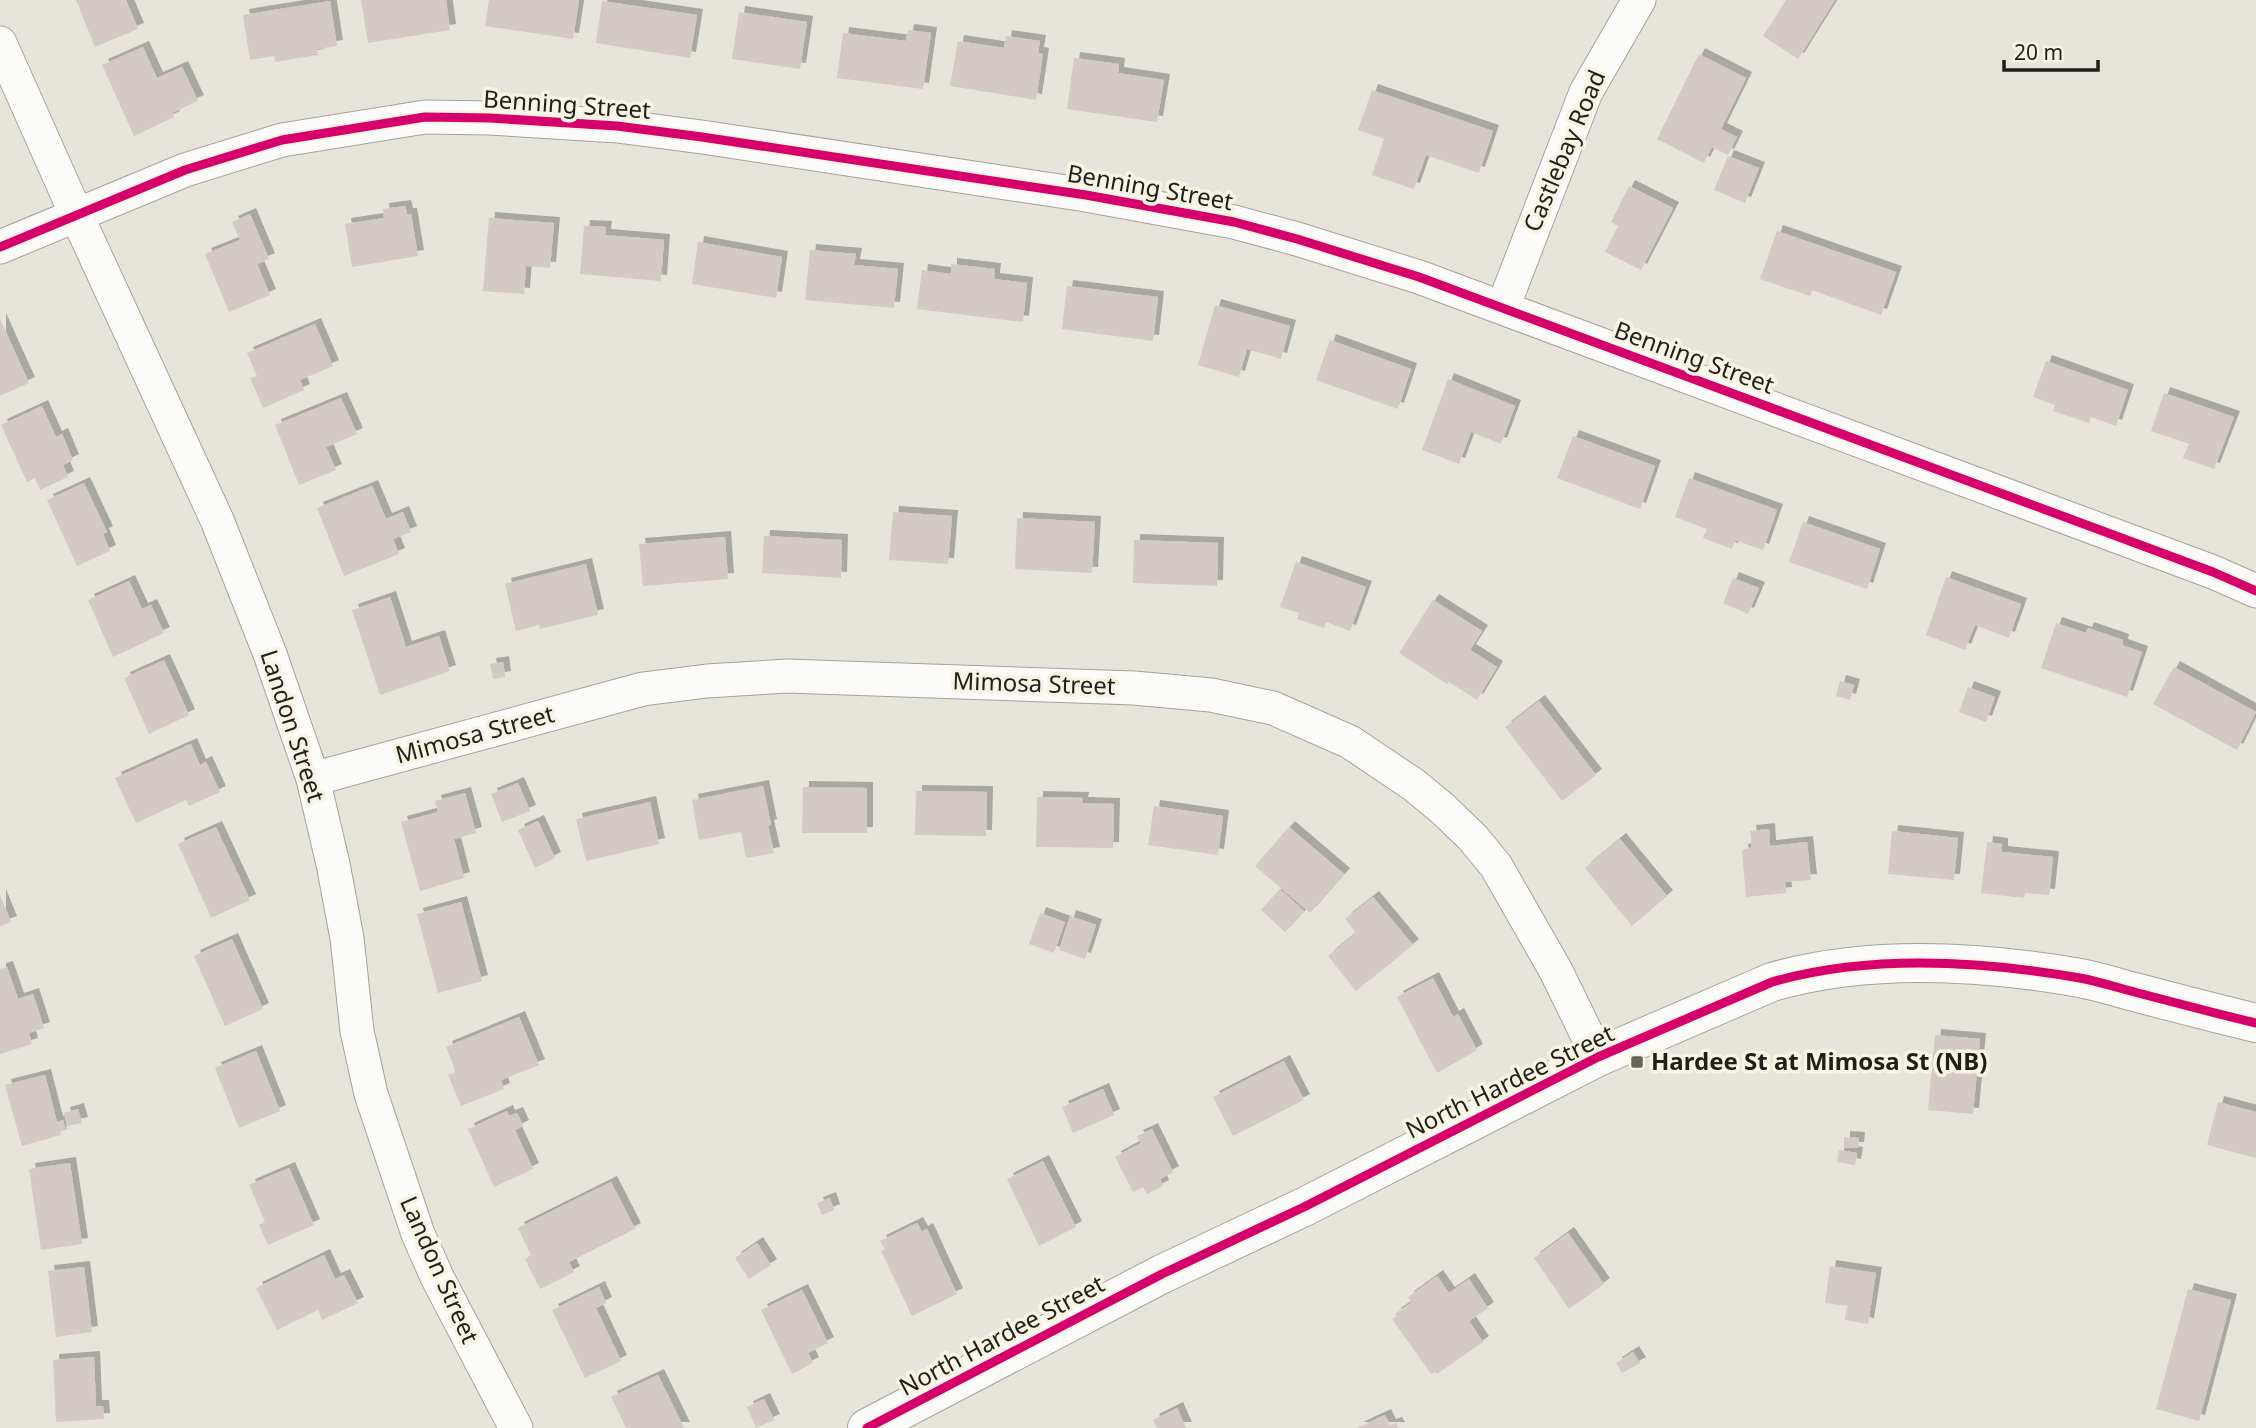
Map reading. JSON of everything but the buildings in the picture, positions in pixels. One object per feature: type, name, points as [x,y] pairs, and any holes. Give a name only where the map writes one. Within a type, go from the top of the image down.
[{"type":"street","name":"Castlebay Road","points":[[1503,307],[1586,92],[1639,0]]},
{"type":"street","name":"Landon Street","points":[[0,43],[217,520],[270,654],[313,779],[333,864],[345,926],[357,1031],[371,1094],[418,1234],[437,1278],[516,1428]]},
{"type":"street","name":"Benning Street","points":[[0,247],[185,170],[282,140],[425,117],[490,118],[617,127],[702,137],[1086,195],[1234,222],[1407,273],[2213,572],[2256,591]]},
{"type":"street","name":"Mimosa Street","points":[[313,779],[643,689],[707,681],[787,676],[1134,688],[1210,695],[1260,705],[1304,720],[1350,742],[1414,785],[1474,838],[1496,866],[1543,947],[1598,1057]]},
{"type":"street","name":"North Hardee Street","points":[[867,1428],[1162,1274],[1304,1206],[1598,1057],[1772,982],[1800,974],[1881,965],[1919,963],[2012,969],[2082,979],[2256,1023]]},
{"type":"cycle path","points":[[0,247],[185,170],[282,140],[425,117],[617,126],[1086,195],[1234,222],[1419,277],[2213,572],[2256,591]]},
{"type":"cycle path","points":[[867,1428],[1162,1274],[1304,1207],[1598,1057],[1772,982],[1847,967],[1965,964],[2043,972],[2088,980],[2256,1023]]},
{"type":"place","name":"Hardee St at Mimosa St (NB)","points":[[1637,1062]]}]
